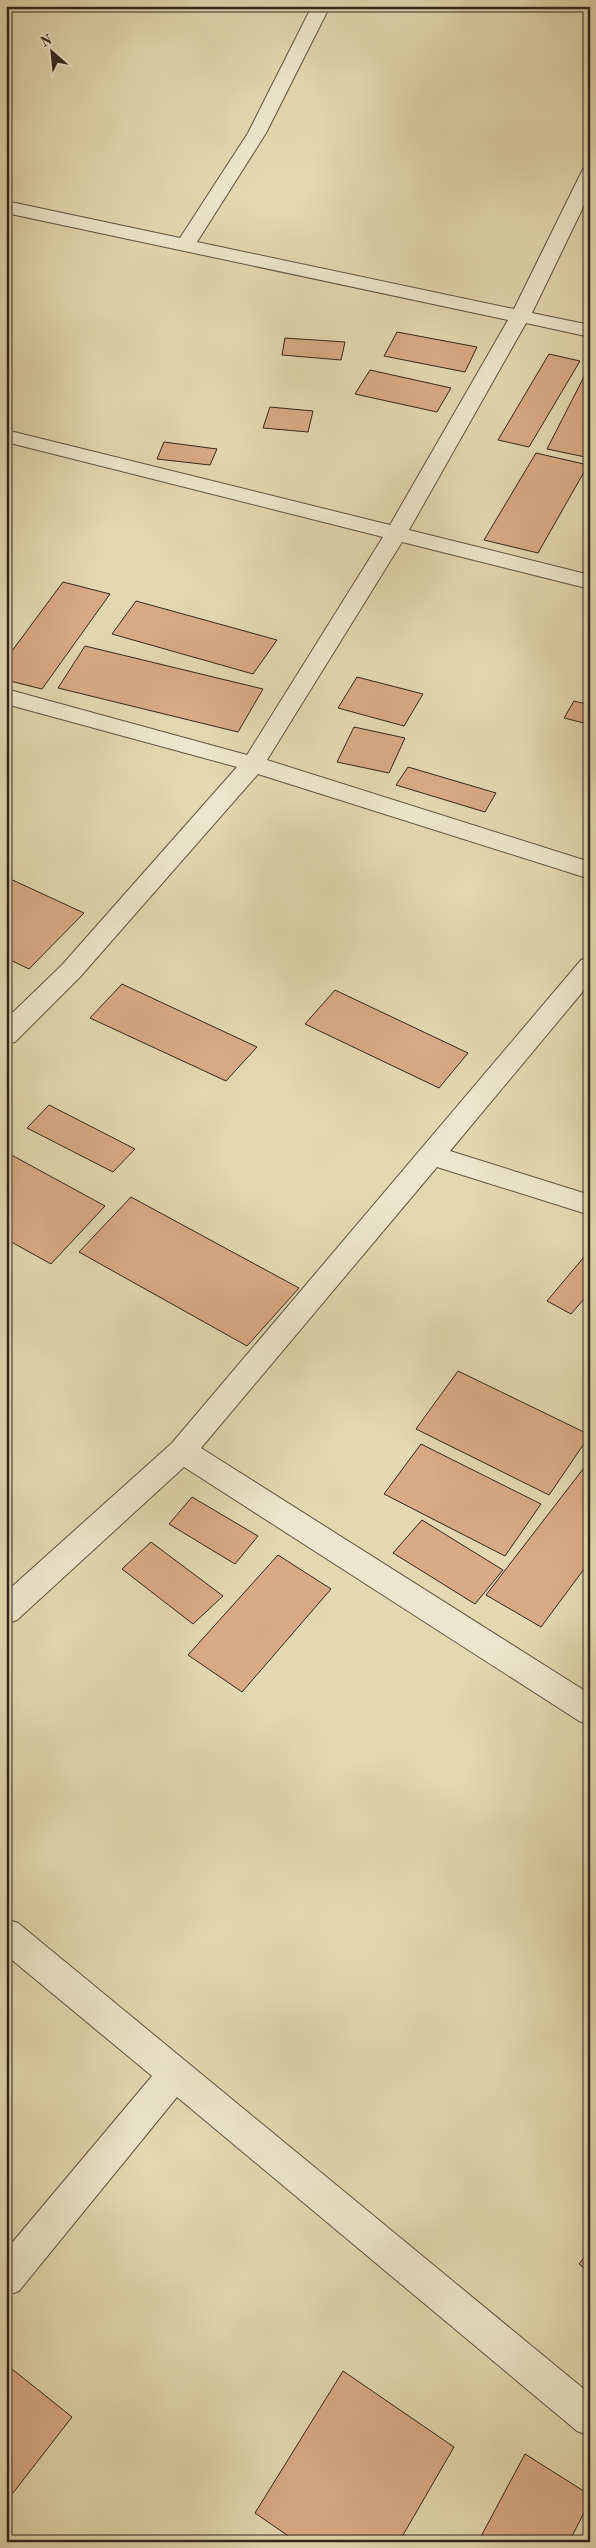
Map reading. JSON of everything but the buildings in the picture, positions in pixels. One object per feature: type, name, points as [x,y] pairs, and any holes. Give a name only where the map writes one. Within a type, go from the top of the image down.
[{"type":"street","points":[[186,244],[257,133],[320,6]]},
{"type":"street","points":[[6,1034],[71,971],[253,764],[396,532],[519,318],[590,173]]},
{"type":"street","points":[[6,207],[186,244],[519,318],[590,331]]},
{"type":"street","points":[[6,436],[590,582]]},
{"type":"street","points":[[6,696],[253,764],[590,871]]},
{"type":"street","points":[[6,1611],[182,1451],[590,966]]},
{"type":"street","points":[[432,1155],[590,1205]]},
{"type":"street","points":[[182,1451],[590,1711]]},
{"type":"street","points":[[6,1934],[590,2418]]},
{"type":"street","points":[[6,2278],[176,2073]]}]
